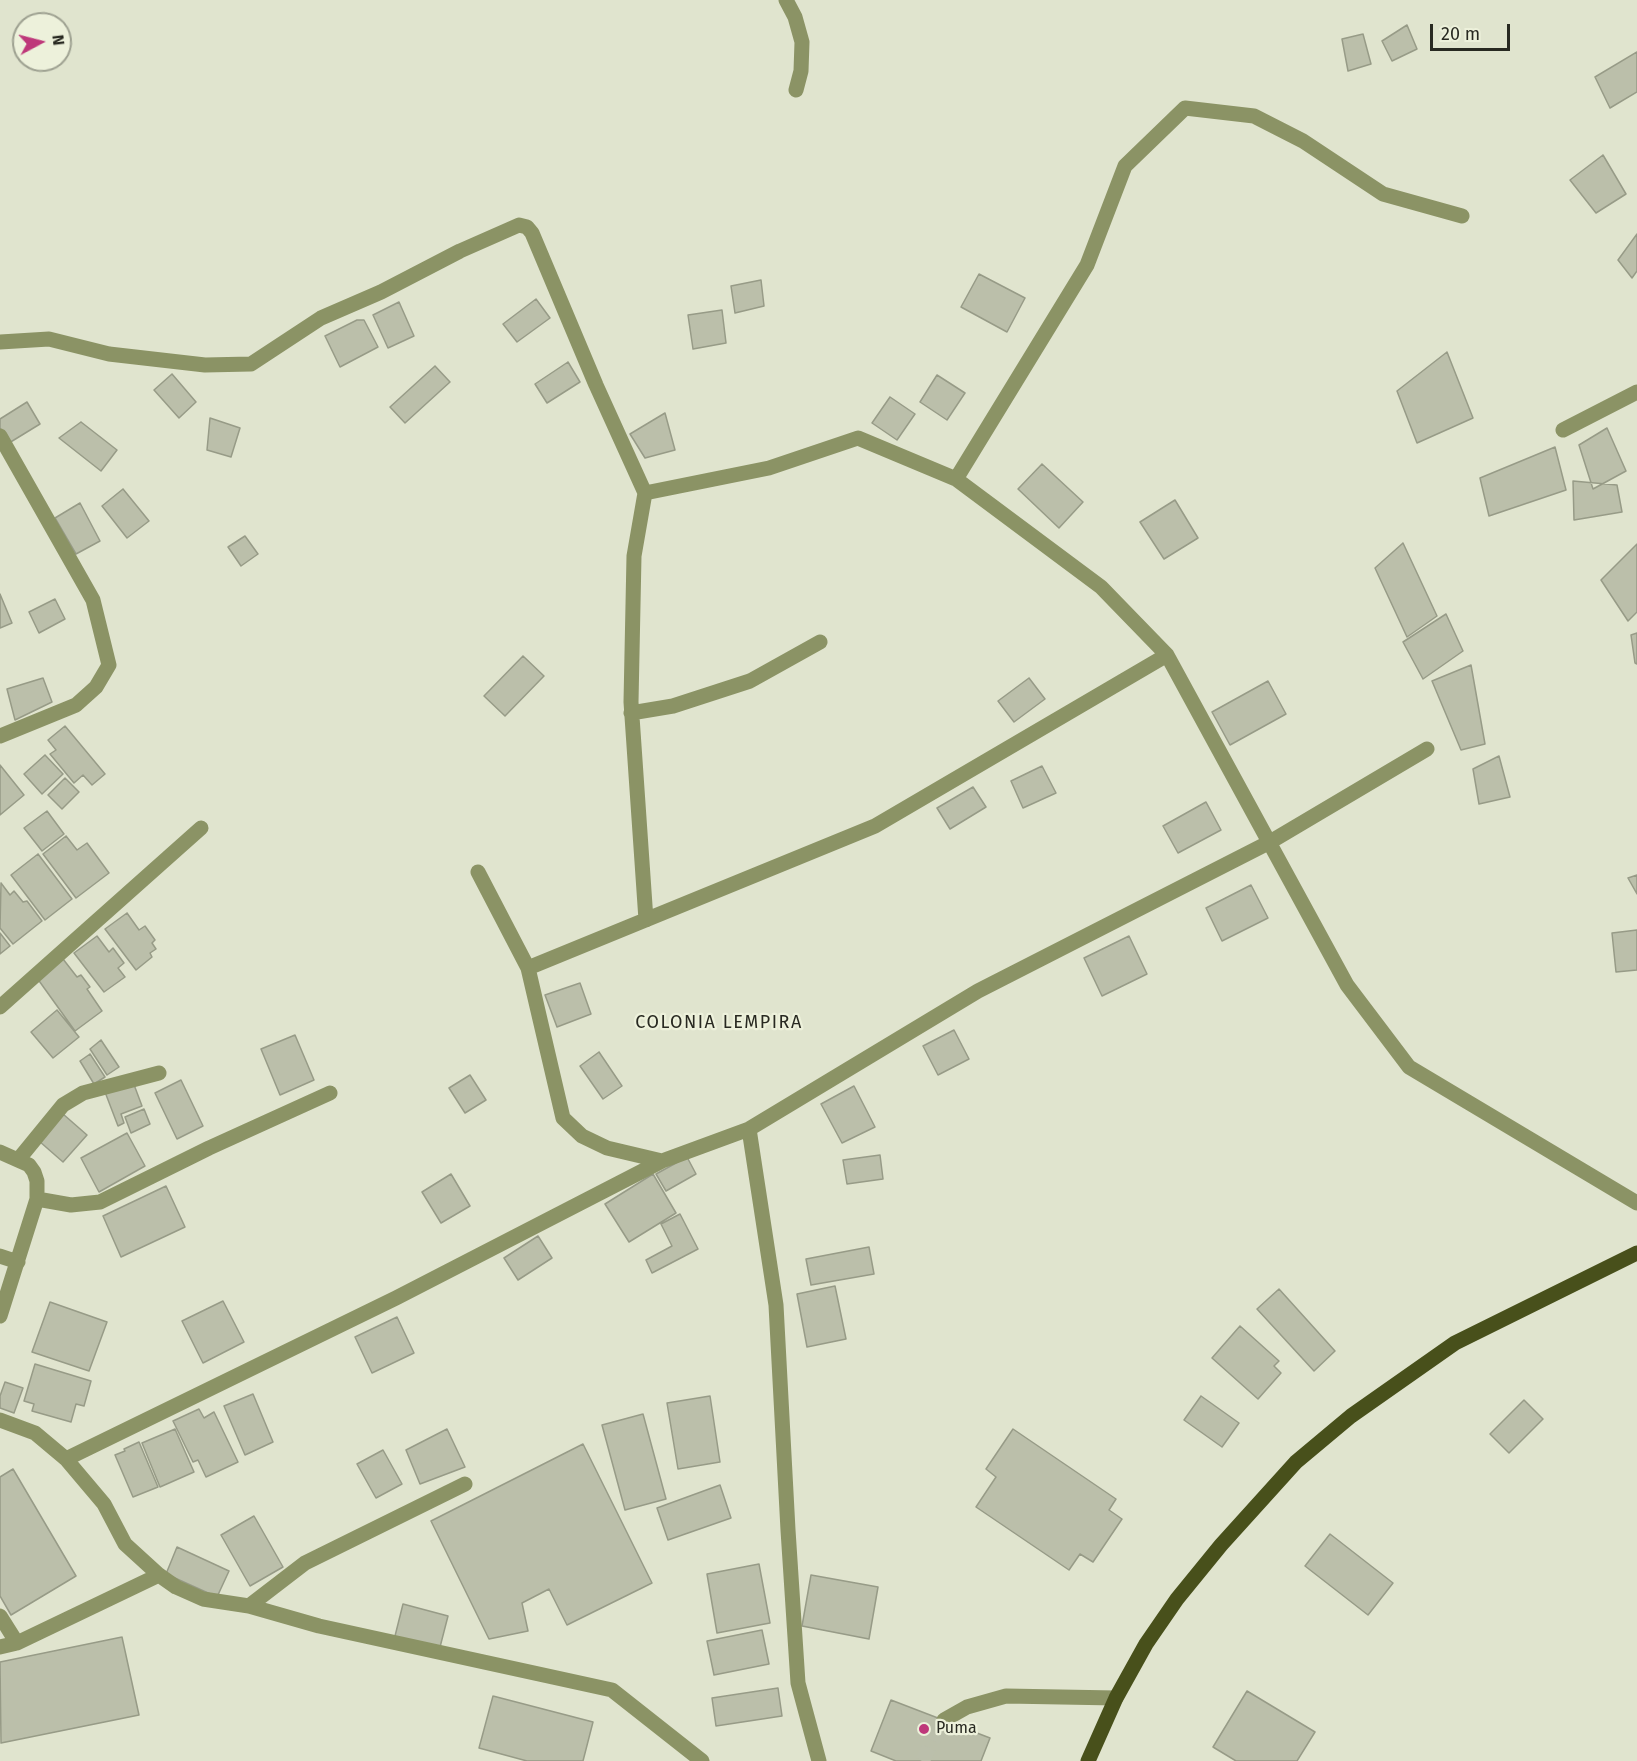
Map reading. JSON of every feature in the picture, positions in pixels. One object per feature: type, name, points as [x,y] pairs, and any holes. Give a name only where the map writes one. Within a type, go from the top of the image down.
[{"type":"main road","points":[[1088,1761],[1116,1698],[1146,1644],[1177,1599],[1221,1545],[1296,1462],[1351,1416],[1455,1343],[1637,1253]]},
{"type":"street","points":[[786,0],[795,16],[802,42],[801,71],[796,90]]},
{"type":"street","points":[[956,478],[1087,265],[1125,166],[1185,108],[1254,116],[1303,141],[1383,194],[1462,216]]},
{"type":"street","points":[[0,342],[49,339],[120,355],[206,365],[251,364],[321,318],[381,292],[519,225],[527,227],[532,233],[596,385],[645,493],[634,556],[632,713],[646,920]]},
{"type":"street","points":[[1563,430],[1637,392]]},
{"type":"street","points":[[0,436],[93,600],[109,665],[96,687],[76,705],[0,736]]},
{"type":"street","points":[[645,493],[769,468],[858,438],[956,478],[1101,587],[1167,655],[1347,985],[1409,1066],[1637,1203]]},
{"type":"street","points":[[632,713],[673,706],[750,681],[820,642]]},
{"type":"street","points":[[528,968],[875,826],[1167,655]]},
{"type":"street","points":[[66,1459],[396,1298],[662,1161],[749,1129],[978,991],[1270,842],[1427,748]]},
{"type":"street","points":[[0,1007],[201,828]]},
{"type":"street","points":[[478,872],[528,968],[563,1119],[582,1136],[607,1148],[662,1161]]},
{"type":"street","points":[[18,1160],[63,1105],[83,1093],[159,1073]]},
{"type":"street","points":[[37,1199],[71,1205],[100,1202],[209,1148],[330,1093]]},
{"type":"street","points":[[749,1129],[776,1305],[798,1683],[819,1761]]},
{"type":"street","points":[[0,1152],[28,1165],[37,1181],[37,1199],[0,1316]]},
{"type":"street","points":[[0,1256],[18,1262]]},
{"type":"street","points":[[0,1419],[35,1433],[66,1459],[104,1504],[125,1544],[176,1587],[203,1599],[249,1606],[319,1626],[612,1690],[702,1761]]},
{"type":"street","points":[[249,1606],[305,1563],[465,1484]]},
{"type":"street","points":[[0,1647],[17,1643],[159,1575]]},
{"type":"street","points":[[0,1616],[17,1643]]},
{"type":"street","points":[[944,1720],[967,1707],[1006,1696],[1116,1698]]},
{"type":"building","points":[[1407,25],[1417,49],[1392,61],[1382,41]]},
{"type":"building","points":[[1363,34],[1371,64],[1348,71],[1342,39]]},
{"type":"building","points":[[1637,52],[1637,92],[1610,108],[1595,77]]},
{"type":"building","points":[[1603,155],[1626,194],[1596,213],[1570,180]]},
{"type":"building","points":[[1637,234],[1637,271],[1632,278],[1618,260]]},
{"type":"building","points":[[979,274],[1025,298],[1007,332],[961,307]]},
{"type":"building","points":[[761,280],[764,306],[735,313],[731,286]]},
{"type":"building","points":[[536,299],[550,318],[517,342],[503,324]]},
{"type":"building","points":[[399,302],[414,336],[388,348],[373,315]]},
{"type":"building","points":[[722,310],[726,343],[693,349],[688,315]]},
{"type":"building","points":[[357,320],[364,320],[378,347],[340,367],[325,336]]},
{"type":"building","points":[[1447,352],[1473,418],[1417,443],[1397,391]]},
{"type":"building","points":[[568,362],[580,382],[547,403],[535,384]]},
{"type":"building","points":[[435,366],[450,382],[405,423],[390,407]]},
{"type":"building","points":[[172,374],[196,402],[179,418],[154,390]]},
{"type":"building","points":[[937,375],[965,393],[947,420],[920,402]]},
{"type":"building","points":[[890,397],[915,414],[897,440],[872,423]]},
{"type":"building","points":[[27,402],[40,424],[9,443],[0,428],[0,419]]},
{"type":"building","points":[[665,413],[675,450],[645,458],[630,434]]},
{"type":"building","points":[[210,418],[240,428],[231,457],[207,450]]},
{"type":"building","points":[[81,422],[117,450],[101,471],[59,438]]},
{"type":"building","points":[[1607,428],[1626,471],[1593,489],[1579,445]]},
{"type":"building","points":[[1555,447],[1566,490],[1489,516],[1480,478]]},
{"type":"building","points":[[1042,464],[1083,502],[1059,528],[1018,489]]},
{"type":"building","points":[[1573,481],[1617,485],[1622,512],[1574,520]]},
{"type":"building","points":[[123,489],[149,521],[127,538],[102,506]]},
{"type":"building","points":[[1175,500],[1198,538],[1164,559],[1140,522]]},
{"type":"building","points":[[80,503],[100,541],[76,554],[55,518]]},
{"type":"building","points":[[245,536],[258,554],[241,566],[228,547]]},
{"type":"building","points":[[1403,543],[1437,616],[1407,637],[1375,568]]},
{"type":"building","points":[[1637,544],[1637,612],[1628,621],[1601,580]]},
{"type":"building","points":[[0,594],[12,623],[0,628]]},
{"type":"building","points":[[55,599],[65,619],[39,633],[29,612]]},
{"type":"building","points":[[1446,614],[1463,651],[1423,679],[1403,642]]},
{"type":"building","points":[[1637,633],[1637,664],[1631,635]]},
{"type":"building","points":[[523,656],[544,676],[505,716],[484,696]]},
{"type":"building","points":[[1471,665],[1485,744],[1461,750],[1432,681]]},
{"type":"building","points":[[43,678],[52,702],[15,720],[7,689]]},
{"type":"building","points":[[1029,678],[1045,699],[1014,722],[998,701]]},
{"type":"building","points":[[1268,681],[1286,714],[1230,745],[1212,712]]},
{"type":"building","points":[[65,726],[105,774],[92,785],[83,775],[74,783],[50,754],[56,750],[48,740]]},
{"type":"building","points":[[45,755],[63,774],[42,794],[24,774]]},
{"type":"building","points":[[1499,756],[1510,797],[1479,804],[1473,769]]},
{"type":"building","points":[[0,765],[24,795],[0,815]]},
{"type":"building","points":[[1042,766],[1056,793],[1023,808],[1011,781]]},
{"type":"building","points":[[65,778],[79,792],[62,809],[48,795]]},
{"type":"building","points":[[973,787],[986,807],[950,829],[937,808]]},
{"type":"building","points":[[1206,802],[1221,830],[1178,853],[1163,826]]},
{"type":"building","points":[[47,811],[64,834],[42,851],[24,828]]},
{"type":"building","points":[[66,836],[77,850],[87,843],[109,873],[76,898],[43,854]]},
{"type":"building","points":[[38,854],[72,899],[45,920],[11,875]]},
{"type":"building","points":[[1637,875],[1637,894],[1628,878]]},
{"type":"building","points":[[1,883],[10,895],[14,891],[23,902],[27,901],[42,921],[13,944],[0,928]]},
{"type":"building","points":[[1251,885],[1268,918],[1222,941],[1206,908]]},
{"type":"building","points":[[127,913],[139,930],[145,926],[155,940],[152,943],[156,949],[150,953],[152,957],[136,970],[105,929]]},
{"type":"building","points":[[1637,930],[1637,970],[1616,972],[1612,933]]},
{"type":"building","points":[[0,933],[10,946],[0,954]]},
{"type":"building","points":[[97,936],[109,952],[113,948],[124,963],[118,968],[125,977],[104,992],[74,953]]},
{"type":"building","points":[[1129,936],[1147,974],[1102,996],[1084,958]]},
{"type":"building","points":[[63,959],[77,977],[81,975],[90,987],[87,989],[102,1011],[75,1031],[37,978]]},
{"type":"building","points":[[580,983],[591,1014],[557,1027],[545,995]]},
{"type":"building","points":[[57,1010],[79,1037],[53,1058],[31,1032]]},
{"type":"building","points":[[954,1030],[969,1059],[938,1075],[923,1046]]},
{"type":"building","points":[[295,1035],[314,1080],[280,1095],[261,1049]]},
{"type":"building","points":[[101,1040],[119,1067],[107,1075],[90,1049]]},
{"type":"building","points":[[599,1052],[622,1086],[603,1099],[580,1066]]},
{"type":"building","points":[[90,1054],[105,1077],[94,1084],[80,1061]]},
{"type":"building","points":[[470,1075],[486,1100],[465,1113],[449,1088]]},
{"type":"building","points":[[181,1080],[203,1126],[177,1139],[155,1093]]},
{"type":"building","points":[[133,1082],[142,1106],[121,1114],[124,1123],[118,1126],[105,1092]]},
{"type":"building","points":[[854,1086],[875,1127],[842,1143],[821,1104]]},
{"type":"building","points":[[144,1109],[150,1124],[131,1133],[125,1117]]},
{"type":"building","points":[[63,1114],[87,1135],[63,1162],[39,1141]]},
{"type":"building","points":[[127,1133],[145,1166],[99,1192],[81,1158]]},
{"type":"building","points":[[880,1155],[883,1179],[847,1184],[843,1160]]},
{"type":"building","points":[[687,1157],[696,1174],[666,1191],[656,1174]]},
{"type":"building","points":[[451,1174],[470,1206],[441,1223],[422,1192]]},
{"type":"building","points":[[653,1174],[676,1213],[629,1242],[605,1204]]},
{"type":"building","points":[[166,1186],[185,1227],[121,1257],[103,1216]]},
{"type":"building","points":[[680,1214],[698,1249],[652,1273],[646,1260],[672,1246],[661,1224]]},
{"type":"building","points":[[538,1236],[552,1258],[518,1280],[504,1258]]},
{"type":"building","points":[[869,1247],[874,1274],[811,1285],[806,1259]]},
{"type":"building","points":[[835,1286],[846,1339],[807,1347],[797,1294]]},
{"type":"building","points":[[1279,1289],[1335,1351],[1314,1371],[1257,1309]]},
{"type":"building","points":[[223,1301],[244,1342],[203,1363],[182,1321]]},
{"type":"building","points":[[50,1302],[107,1322],[89,1371],[32,1352]]},
{"type":"building","points":[[397,1317],[414,1353],[372,1373],[355,1337]]},
{"type":"building","points":[[1240,1326],[1279,1361],[1274,1366],[1281,1373],[1258,1399],[1212,1358]]},
{"type":"building","points":[[35,1364],[91,1381],[84,1406],[76,1404],[71,1422],[32,1411],[34,1404],[24,1401]]},
{"type":"building","points":[[5,1382],[23,1388],[14,1413],[0,1408],[0,1396]]},
{"type":"building","points":[[253,1394],[273,1442],[245,1455],[224,1406]]},
{"type":"building","points":[[710,1396],[720,1462],[678,1469],[667,1403]]},
{"type":"building","points":[[1201,1396],[1239,1423],[1222,1447],[1184,1420]]},
{"type":"building","points":[[1524,1400],[1543,1419],[1509,1453],[1490,1434]]},
{"type":"building","points":[[199,1409],[204,1418],[214,1412],[238,1462],[206,1477],[198,1460],[193,1462],[173,1421]]},
{"type":"building","points":[[643,1414],[666,1499],[625,1510],[602,1425]]},
{"type":"building","points":[[175,1429],[194,1472],[160,1487],[142,1443]]},
{"type":"building","points":[[447,1429],[465,1467],[420,1484],[406,1450]]},
{"type":"building","points":[[1013,1429],[1116,1499],[1109,1510],[1122,1519],[1093,1562],[1080,1554],[1069,1570],[976,1507],[996,1477],[986,1469]]},
{"type":"building","points":[[139,1442],[158,1487],[133,1497],[115,1455]]},
{"type":"building","points":[[583,1444],[652,1583],[567,1625],[549,1589],[522,1603],[528,1631],[489,1639],[431,1521]]},
{"type":"building","points":[[383,1450],[402,1484],[376,1498],[357,1464]]},
{"type":"building","points":[[13,1469],[76,1576],[11,1615],[0,1596],[0,1477]]},
{"type":"building","points":[[720,1485],[731,1518],[668,1540],[657,1508]]},
{"type":"building","points":[[254,1516],[283,1567],[250,1586],[221,1535]]},
{"type":"building","points":[[1330,1534],[1393,1583],[1368,1615],[1305,1566]]},
{"type":"building","points":[[177,1547],[229,1571],[217,1597],[166,1574]]},
{"type":"building","points":[[759,1564],[770,1623],[717,1633],[707,1574]]},
{"type":"building","points":[[811,1575],[878,1587],[869,1639],[802,1626]]},
{"type":"building","points":[[403,1604],[448,1616],[439,1651],[394,1640]]},
{"type":"building","points":[[762,1630],[769,1664],[714,1675],[707,1641]]},
{"type":"building","points":[[122,1637],[139,1715],[1,1743],[0,1662]]},
{"type":"building","points":[[778,1688],[782,1716],[716,1726],[712,1698]]},
{"type":"building","points":[[1247,1691],[1315,1732],[1297,1761],[1236,1761],[1213,1747]]},
{"type":"building","points":[[493,1696],[593,1722],[583,1761],[527,1761],[479,1748]]},
{"type":"building","name":"Puma","points":[[891,1700],[990,1738],[981,1761],[896,1761],[871,1751]]},
{"type":"tunnel","points":[[922,1761],[944,1720]]},
{"type":"place","name":"Puma","points":[[924,1729]]},
{"type":"district","name":"COLONIA LEMPIRA","points":[[719,1023]]}]
